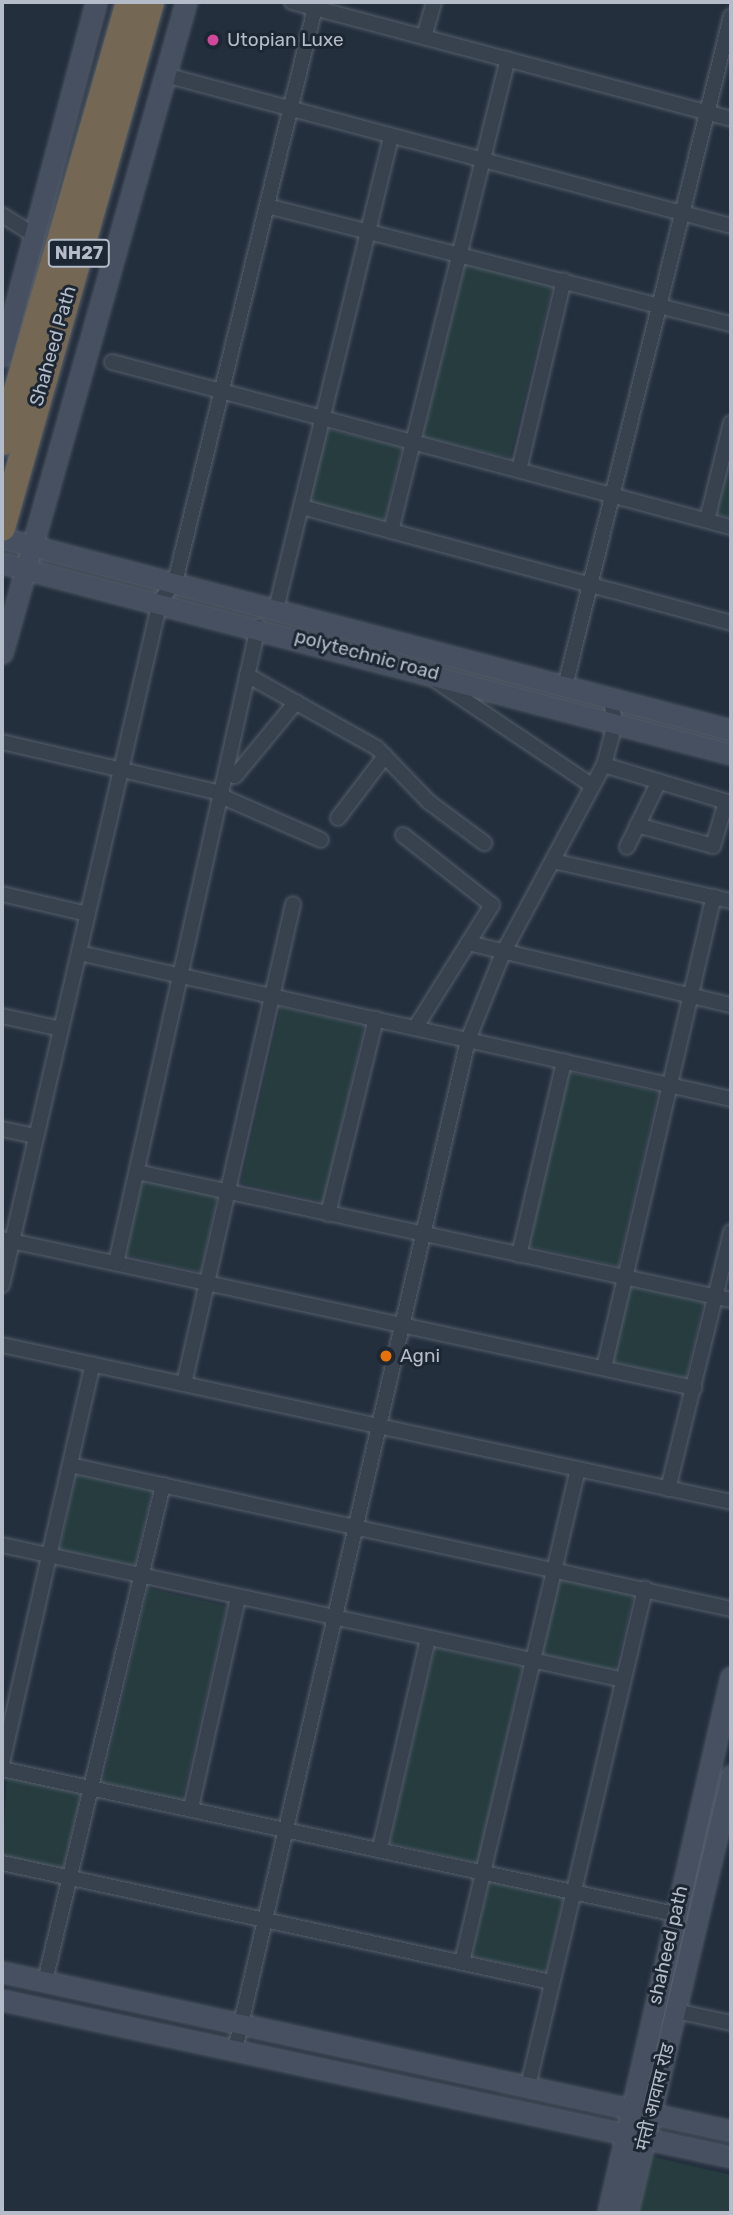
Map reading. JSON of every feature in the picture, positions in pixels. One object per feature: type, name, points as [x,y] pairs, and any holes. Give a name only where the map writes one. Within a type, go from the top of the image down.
[{"type":"highway","name":"Shaheed Path","points":[[2,442],[129,2]]},
{"type":"highway","name":"Shaheed Path","points":[[5,516],[151,2]]},
{"type":"street","points":[[2,356],[34,235],[70,132],[96,2]]},
{"type":"street","points":[[2,653],[186,2]]},
{"type":"street","points":[[292,2],[731,119]]},
{"type":"street","points":[[424,37],[434,2]]},
{"type":"street","points":[[2,1286],[7,1240],[36,1136],[160,601],[175,582],[315,8]]},
{"type":"street","points":[[565,686],[731,16]]},
{"type":"street","points":[[391,531],[508,59]]},
{"type":"street","points":[[165,75],[731,226]]},
{"type":"street","points":[[276,609],[391,137]]},
{"type":"street","points":[[123,146],[144,152]]},
{"type":"street","points":[[267,205],[369,228],[731,324]]},
{"type":"street","points":[[2,215],[34,235]]},
{"type":"street","points":[[519,470],[564,280]]},
{"type":"street","points":[[112,362],[731,527]]},
{"type":"street","points":[[707,520],[731,423]]},
{"type":"street","points":[[302,508],[731,623]]},
{"type":"street","points":[[2,538],[731,730]]},
{"type":"street","name":"polytechnic road","points":[[2,563],[258,626],[731,754]]},
{"type":"street","points":[[116,1264],[183,976],[258,626]]},
{"type":"street","points":[[438,674],[435,681],[593,786]]},
{"type":"street","points":[[247,675],[384,756],[429,802],[484,843]]},
{"type":"street","points":[[234,2050],[468,1040],[503,953],[604,765],[615,724],[611,698]]},
{"type":"street","points":[[226,774],[235,776],[296,702]]},
{"type":"street","points":[[2,742],[222,795],[321,840]]},
{"type":"street","points":[[338,818],[384,756]]},
{"type":"street","points":[[604,765],[729,802],[713,846],[637,825]]},
{"type":"street","points":[[627,847],[659,781]]},
{"type":"street","points":[[403,835],[492,905],[415,1028]]},
{"type":"street","points":[[553,861],[731,901]]},
{"type":"street","points":[[2,894],[88,915]]},
{"type":"street","points":[[604,1368],[714,897]]},
{"type":"street","points":[[184,1384],[293,904]]},
{"type":"street","points":[[468,943],[731,1005]]},
{"type":"street","points":[[79,953],[731,1099]]},
{"type":"street","points":[[2,1016],[61,1029]]},
{"type":"street","points":[[328,1214],[376,1019]]},
{"type":"street","points":[[519,1255],[564,1061]]},
{"type":"street","points":[[2,1129],[36,1136]]},
{"type":"street","points":[[137,1172],[731,1300]]},
{"type":"street","points":[[668,1489],[731,1232]]},
{"type":"street","points":[[7,1240],[694,1388]]},
{"type":"street","points":[[2,1345],[731,1502]]},
{"type":"street","points":[[2,1763],[93,1364]]},
{"type":"street","points":[[70,1465],[731,1609]]},
{"type":"street","points":[[462,1962],[579,1469]]},
{"type":"street","points":[[46,1981],[163,1485]]},
{"type":"street","points":[[2,1545],[624,1680]]},
{"type":"street","points":[[528,2086],[645,1589]]},
{"type":"street","points":[[191,1808],[239,1597]]},
{"type":"street","points":[[380,1848],[429,1639]]},
{"type":"street","name":"shaheed path","points":[[608,2213],[635,2137],[631,2109],[731,1677]]},
{"type":"street","points":[[2,1769],[286,1827],[675,1914]]},
{"type":"street","name":"मंत्ती आवास रोड","points":[[626,2213],[635,2137],[651,2113],[731,1776]]},
{"type":"street","points":[[2,1863],[551,1982]]},
{"type":"street","points":[[2,1972],[731,2130]]},
{"type":"street","points":[[2,2000],[731,2157]]},
{"type":"street","points":[[676,2011],[731,2023]]},
{"type":"green space","points":[[466,262],[553,283],[510,458],[423,437]]},
{"type":"green space","points":[[327,429],[402,447],[384,522],[309,504]]},
{"type":"green space","points":[[731,450],[731,518],[715,513]]},
{"type":"green space","points":[[281,1007],[364,1026],[324,1202],[241,1183]]},
{"type":"green space","points":[[569,1072],[658,1092],[618,1266],[529,1246]]},
{"type":"green space","points":[[142,1180],[217,1196],[201,1272],[126,1255]]},
{"type":"green space","points":[[631,1284],[704,1301],[686,1378],[612,1362]]},
{"type":"green space","points":[[76,1474],[152,1490],[135,1566],[60,1550]]},
{"type":"green space","points":[[560,1577],[634,1594],[615,1671],[542,1654]]},
{"type":"green space","points":[[148,1588],[227,1606],[182,1800],[103,1782]]},
{"type":"green space","points":[[435,1647],[522,1667],[478,1863],[390,1843]]},
{"type":"green space","points":[[7,1776],[81,1794],[63,1871],[2,1857]]},
{"type":"green space","points":[[490,1879],[564,1896],[546,1973],[472,1956]]},
{"type":"green space","points":[[650,2156],[731,2175],[731,2213],[637,2213]]},
{"type":"place","name":"Utopian Luxe","points":[[213,40]]},
{"type":"place","name":"Agni","points":[[386,1356]]}]
